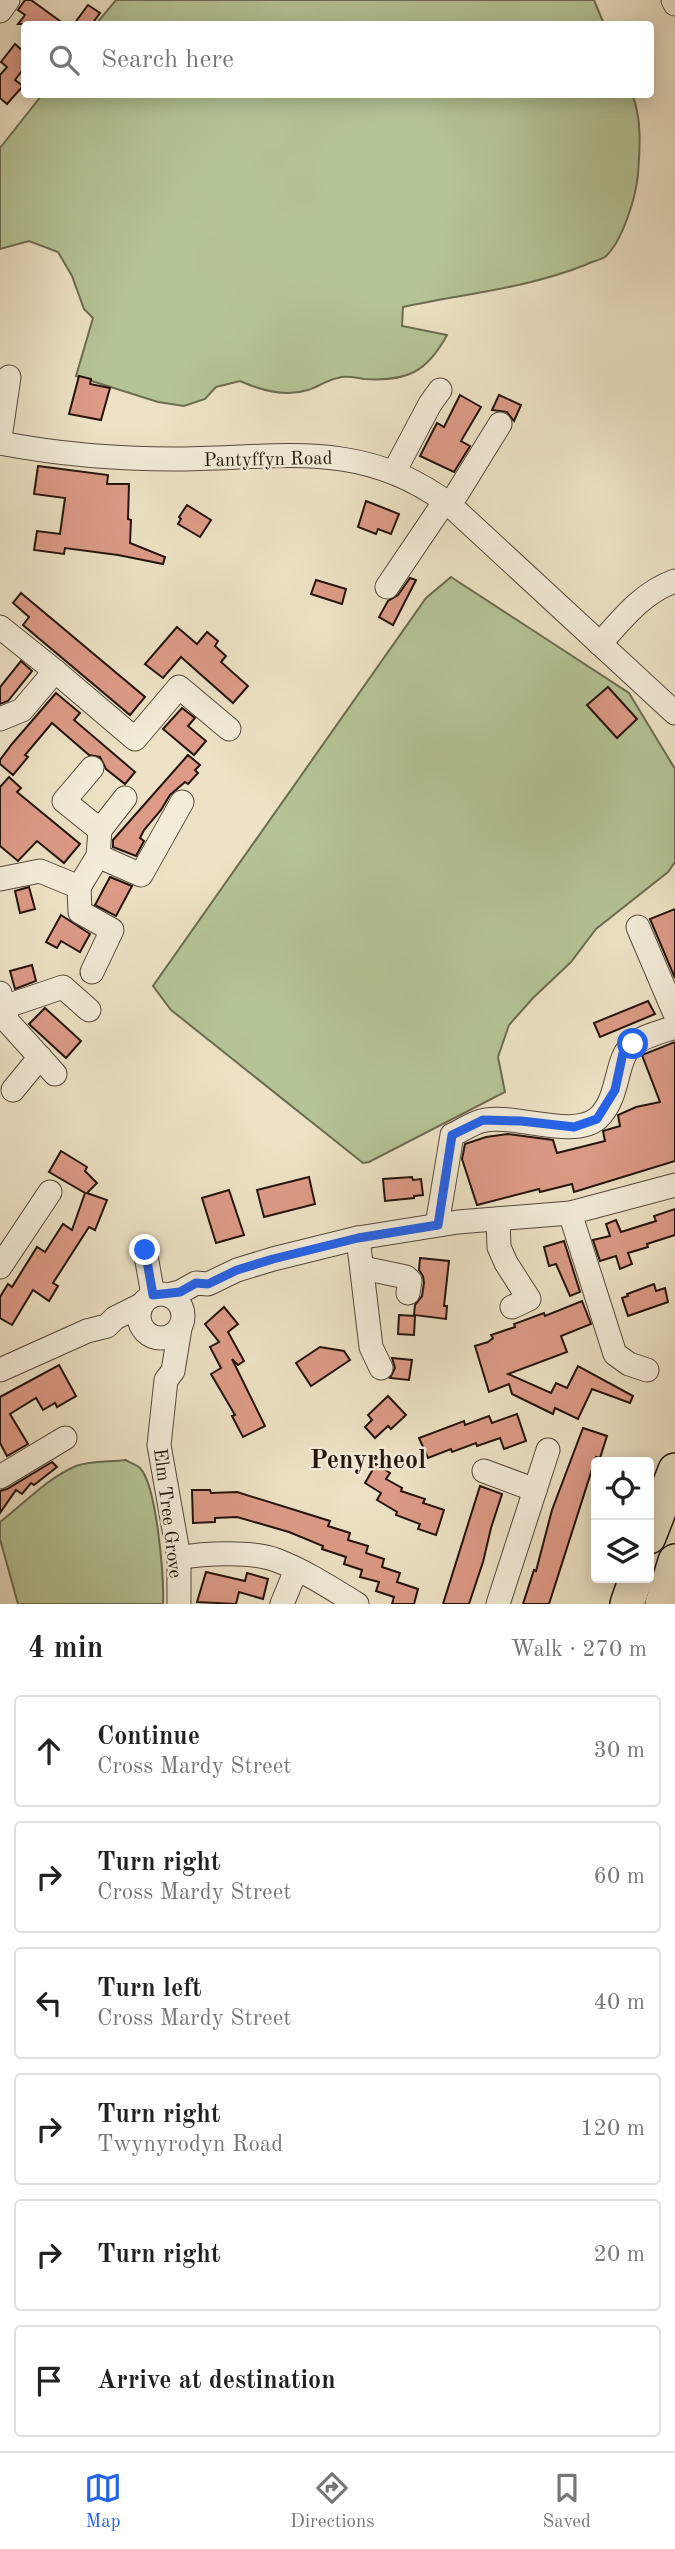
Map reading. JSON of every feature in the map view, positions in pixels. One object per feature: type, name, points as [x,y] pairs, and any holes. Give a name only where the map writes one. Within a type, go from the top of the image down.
[{"type":"highway","points":[[654,1524],[675,1470]]},
{"type":"highway","points":[[662,1604],[675,1561]]},
{"type":"highway","points":[[627,1604],[634,1583]]},
{"type":"street","points":[[0,11],[8,0]]},
{"type":"street","points":[[0,440],[9,377]]},
{"type":"street","points":[[394,472],[440,390]]},
{"type":"street","points":[[387,587],[500,424]]},
{"type":"street","name":"Pantyffyn Road","points":[[0,440],[45,452],[110,458],[311,455],[342,457],[394,472],[411,479],[447,503],[675,713]]},
{"type":"street","points":[[600,644],[631,608],[664,585],[675,581]]},
{"type":"street","points":[[0,627],[69,677],[135,739],[179,687],[229,729]]},
{"type":"street","points":[[0,719],[22,710],[69,677]]},
{"type":"street","points":[[92,768],[64,801],[100,830]]},
{"type":"street","points":[[92,972],[112,930],[80,912],[79,887],[98,856],[100,830],[125,798]]},
{"type":"street","points":[[98,856],[141,875],[182,802]]},
{"type":"street","points":[[0,879],[40,871],[79,887]]},
{"type":"street","points":[[638,927],[675,1014]]},
{"type":"street","points":[[16,1086],[47,1065],[8,1022],[2,1000],[63,988],[89,1010]]},
{"type":"street","points":[[438,1225],[452,1135],[483,1120],[574,1127],[597,1119],[615,1090],[623,1053],[633,1044],[675,1027]]},
{"type":"street","points":[[107,1326],[115,1318],[154,1298],[180,1292],[196,1283],[208,1284],[237,1270],[358,1238],[438,1225],[570,1213],[675,1185]]},
{"type":"street","points":[[0,1267],[50,1192]]},
{"type":"street","points":[[570,1213],[615,1354],[629,1364],[647,1370]]},
{"type":"street","points":[[498,1219],[499,1247],[529,1298],[512,1307]]},
{"type":"street","points":[[358,1238],[370,1347],[381,1368]]},
{"type":"street","points":[[145,1250],[154,1298],[139,1321],[151,1336]]},
{"type":"street","points":[[363,1268],[405,1277],[410,1281],[408,1293]]},
{"type":"street","points":[[0,1370],[87,1331],[107,1326],[151,1336],[170,1337],[207,1296],[208,1284]]},
{"type":"street","points":[[154,1298],[181,1304],[182,1324]]},
{"type":"street","name":"Elm Tree Grove","points":[[179,1604],[179,1558],[159,1445],[166,1380],[173,1371],[182,1324]]},
{"type":"street","name":"Elm Tree Grove","points":[[151,1336],[158,1345],[160,1370],[166,1380]]},
{"type":"street","points":[[0,1476],[65,1437]]},
{"type":"street","points":[[498,1604],[548,1450]]},
{"type":"street","points":[[484,1471],[535,1490]]},
{"type":"street","points":[[179,1558],[215,1553],[273,1559],[357,1604]]},
{"type":"street","points":[[282,1604],[296,1570]]},
{"type":"green space","points":[[116,0],[594,0],[603,21],[98,21]]},
{"type":"green space","points":[[40,98],[633,98],[640,144],[635,194],[628,218],[612,250],[601,259],[541,279],[403,307],[402,326],[447,335],[432,358],[414,372],[392,379],[341,377],[308,390],[291,393],[265,390],[240,381],[216,387],[205,399],[184,406],[158,402],[76,376],[93,318],[84,309],[72,276],[58,252],[29,241],[0,249],[0,148]]},
{"type":"green space","points":[[451,577],[629,693],[675,769],[675,862],[668,872],[596,929],[571,962],[509,1025],[498,1057],[505,1092],[363,1163],[171,1010],[153,986],[426,598]]},
{"type":"green space","points":[[126,1460],[140,1468],[151,1493],[161,1554],[163,1604],[18,1604],[0,1539],[0,1522],[45,1484],[65,1471],[94,1462]]},
{"type":"building","points":[[25,0],[31,0],[60,21],[21,21],[21,24],[18,24],[25,15],[18,10]]},
{"type":"building","points":[[88,5],[100,13],[94,21],[76,21]]},
{"type":"building","points":[[15,44],[21,49],[21,72],[15,80],[21,84],[21,88],[7,104],[0,98],[0,75],[7,67],[1,62]]},
{"type":"building","points":[[79,376],[91,379],[90,384],[110,388],[101,420],[69,414]]},
{"type":"building","points":[[460,395],[481,407],[461,441],[470,446],[454,472],[420,456],[437,423],[444,427]]},
{"type":"building","points":[[499,395],[521,405],[514,421],[507,412],[492,410]]},
{"type":"building","points":[[38,466],[108,475],[107,484],[129,484],[130,543],[165,557],[163,564],[65,548],[64,554],[34,550],[37,531],[60,534],[65,498],[34,494]]},
{"type":"building","points":[[366,501],[399,514],[391,534],[378,529],[376,534],[358,527]]},
{"type":"building","points":[[187,505],[211,520],[200,537],[178,524]]},
{"type":"building","points":[[410,578],[416,580],[393,625],[379,617],[388,601],[398,595]]},
{"type":"building","points":[[316,580],[346,589],[342,604],[311,594]]},
{"type":"building","points":[[21,593],[145,697],[130,715],[23,625],[29,617],[13,603]]},
{"type":"building","points":[[177,627],[197,644],[207,632],[218,641],[215,646],[226,656],[221,662],[248,686],[233,703],[181,657],[163,678],[145,664]]},
{"type":"building","points":[[21,661],[32,671],[8,701],[0,704],[0,687]]},
{"type":"building","points":[[608,687],[637,719],[617,738],[587,705]]},
{"type":"building","points":[[56,693],[80,713],[74,720],[135,772],[125,784],[106,769],[100,757],[89,755],[52,723],[25,755],[28,757],[13,775],[0,764],[12,744]]},
{"type":"building","points":[[182,708],[195,718],[188,726],[206,741],[194,755],[163,729]]},
{"type":"building","points":[[188,755],[200,765],[195,770],[198,773],[188,784],[185,782],[170,795],[144,830],[140,838],[144,841],[136,856],[113,847],[113,840]]},
{"type":"building","points":[[9,777],[21,788],[17,792],[80,844],[64,863],[37,841],[18,861],[0,846],[0,787]]},
{"type":"building","points":[[110,877],[132,886],[116,916],[95,905]]},
{"type":"building","points":[[29,887],[35,909],[20,913],[15,891]]},
{"type":"building","points":[[675,909],[675,978],[650,919]]},
{"type":"building","points":[[61,915],[90,934],[80,952],[61,941],[57,948],[46,942]]},
{"type":"building","points":[[32,965],[36,981],[15,989],[10,971]]},
{"type":"building","points":[[648,1001],[655,1014],[600,1037],[594,1023]]},
{"type":"building","points":[[45,1008],[81,1041],[66,1058],[29,1024]]},
{"type":"building","points":[[675,1042],[675,1161],[574,1192],[572,1184],[540,1192],[539,1189],[477,1205],[462,1159],[465,1144],[508,1134],[553,1140],[557,1153],[605,1141],[603,1131],[620,1126],[618,1115],[636,1107],[660,1102],[642,1055]]},
{"type":"building","points":[[61,1151],[87,1167],[85,1171],[97,1183],[87,1193],[107,1200],[95,1230],[89,1227],[53,1283],[58,1286],[49,1301],[33,1290],[12,1325],[0,1318],[0,1297],[8,1284],[12,1287],[37,1247],[45,1252],[63,1224],[72,1230],[85,1193],[49,1172]]},
{"type":"building","points":[[309,1177],[315,1204],[264,1217],[257,1190]]},
{"type":"building","points":[[412,1177],[413,1180],[421,1179],[423,1195],[385,1201],[383,1179]]},
{"type":"building","points":[[229,1190],[244,1235],[216,1243],[202,1198]]},
{"type":"building","points":[[675,1209],[675,1235],[628,1253],[632,1264],[620,1269],[616,1256],[600,1261],[593,1240],[610,1236],[606,1224],[616,1220],[621,1232],[656,1221],[654,1216]]},
{"type":"building","points":[[564,1241],[580,1292],[570,1296],[556,1264],[549,1266],[544,1247]]},
{"type":"building","points":[[420,1258],[449,1261],[444,1306],[447,1306],[446,1319],[414,1315],[424,1283],[419,1270]]},
{"type":"building","points":[[654,1284],[656,1291],[665,1288],[668,1302],[628,1316],[622,1298]]},
{"type":"building","points":[[582,1301],[591,1324],[561,1336],[567,1352],[508,1374],[551,1393],[556,1383],[567,1388],[578,1366],[633,1396],[630,1403],[592,1389],[578,1419],[555,1408],[553,1414],[512,1394],[509,1384],[489,1392],[475,1346],[488,1342],[493,1338],[491,1335],[515,1327],[514,1324],[544,1313],[545,1316]]},
{"type":"building","points":[[224,1307],[238,1324],[228,1332],[244,1361],[238,1365],[232,1359],[265,1426],[243,1437],[232,1416],[235,1415],[211,1374],[221,1368],[210,1347],[219,1342],[205,1324]]},
{"type":"building","points":[[399,1315],[415,1316],[414,1335],[398,1334]]},
{"type":"building","points":[[320,1347],[344,1351],[350,1360],[311,1386],[296,1363]]},
{"type":"building","points":[[392,1358],[412,1360],[409,1380],[390,1378],[395,1368]]},
{"type":"building","points":[[59,1365],[76,1396],[57,1407],[55,1403],[43,1410],[36,1398],[10,1414],[28,1444],[7,1456],[0,1443],[0,1397]]},
{"type":"building","points":[[388,1396],[406,1415],[391,1429],[388,1426],[375,1438],[365,1427],[372,1420],[368,1415]]},
{"type":"building","points":[[517,1414],[526,1441],[504,1449],[500,1438],[452,1452],[451,1449],[428,1458],[419,1438],[464,1421],[465,1425],[489,1416],[492,1423]]},
{"type":"building","points":[[583,1428],[607,1436],[600,1457],[591,1457],[591,1473],[549,1604],[523,1604],[534,1570],[536,1571],[552,1510]]},
{"type":"building","points":[[52,1462],[57,1467],[34,1485],[31,1483],[22,1494],[16,1490],[0,1513],[0,1491]]},
{"type":"building","points":[[376,1464],[390,1473],[386,1479],[402,1488],[401,1491],[425,1499],[423,1503],[444,1510],[436,1535],[418,1529],[420,1524],[396,1515],[397,1512],[377,1500],[381,1493],[365,1483]]},
{"type":"building","points":[[480,1486],[502,1494],[483,1562],[469,1604],[443,1604]]},
{"type":"building","points":[[192,1490],[210,1490],[211,1493],[237,1492],[330,1521],[328,1526],[350,1533],[348,1540],[368,1546],[366,1553],[384,1559],[382,1567],[400,1573],[397,1582],[418,1589],[414,1604],[392,1604],[394,1597],[376,1591],[379,1582],[360,1577],[362,1570],[344,1564],[346,1557],[322,1549],[323,1546],[289,1532],[237,1517],[193,1523]]},
{"type":"building","points":[[206,1572],[245,1581],[247,1573],[268,1579],[263,1599],[239,1592],[236,1604],[197,1602]]},
{"type":"district","name":"Penyrheol","points":[[368,1459]]},
{"type":"route","points":[[145,1250],[153,1295],[169,1295],[196,1283],[208,1284],[237,1270],[273,1259],[358,1238],[438,1225],[452,1135],[483,1120],[574,1127],[597,1119],[615,1090],[623,1053],[633,1044]]}]
